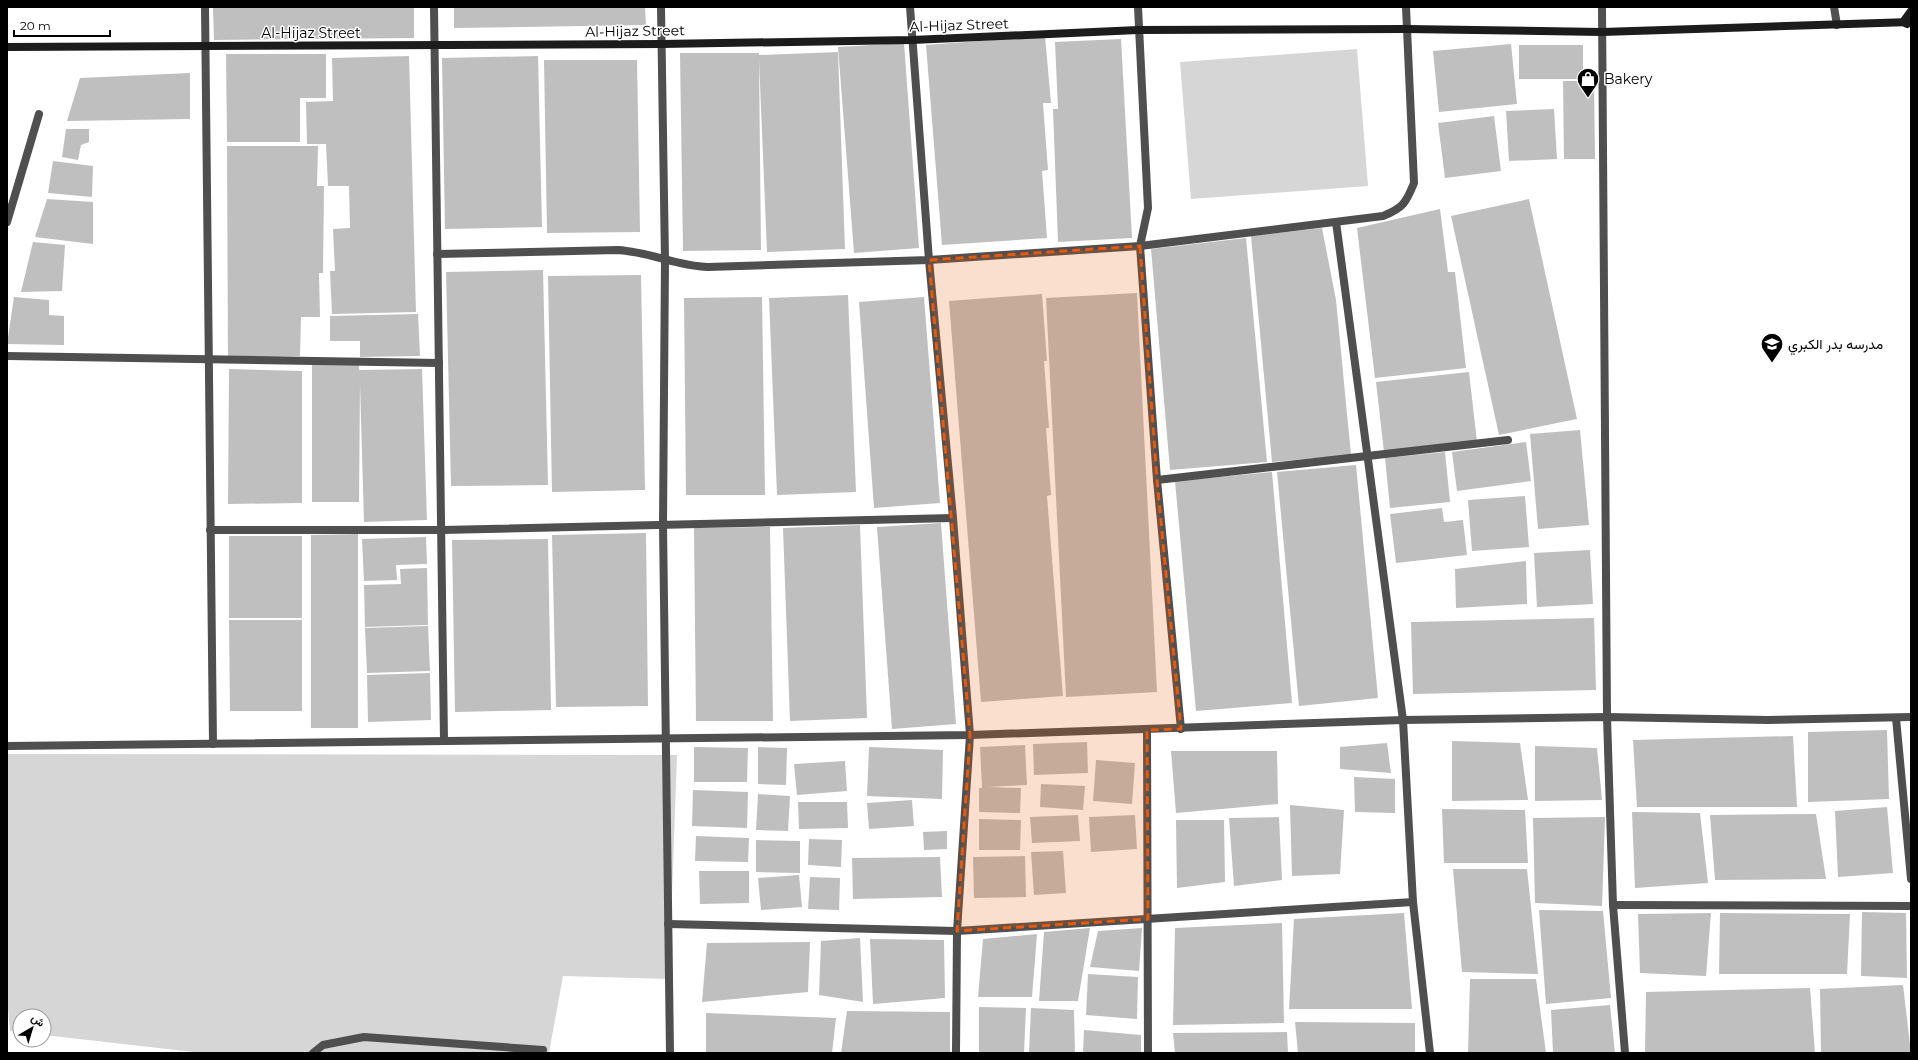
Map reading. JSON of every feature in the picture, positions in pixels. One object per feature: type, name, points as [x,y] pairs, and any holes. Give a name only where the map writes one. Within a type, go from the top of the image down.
[{"type":"main road","points":[[1908,23],[1911,11]]},
{"type":"main road","name":"Al-Hijaz Street","points":[[7,47],[662,44],[912,40],[1138,30],[1408,29],[1602,32],[1908,23]]},
{"type":"street","points":[[205,7],[207,47],[213,744]]},
{"type":"street","points":[[434,7],[444,741]]},
{"type":"street","points":[[661,7],[665,260],[663,525],[670,1053]]},
{"type":"street","points":[[910,7],[929,260],[953,518],[970,735],[957,931],[956,1053]]},
{"type":"street","points":[[1138,7],[1148,208],[1140,246],[1157,480],[1181,729]]},
{"type":"street","points":[[437,254],[618,250],[642,253],[694,267],[929,260],[1140,246],[1383,216],[1398,210],[1408,198],[1414,183],[1406,7]]},
{"type":"street","points":[[1602,7],[1608,717],[1613,905],[1625,1053]]},
{"type":"street","points":[[1834,7],[1838,25]]},
{"type":"street","points":[[7,222],[39,114]]},
{"type":"street","points":[[1336,222],[1403,720],[1413,902],[1430,1053]]},
{"type":"street","points":[[7,356],[439,363]]},
{"type":"street","points":[[1157,480],[1508,440]]},
{"type":"street","points":[[210,530],[442,530],[953,518]]},
{"type":"street","points":[[7,746],[970,735],[1181,729],[1403,720],[1608,717],[1768,720],[1911,717]]},
{"type":"street","points":[[1896,718],[1911,878]]},
{"type":"street","points":[[1147,730],[1148,1053]]},
{"type":"street","points":[[668,924],[957,931],[1413,902]]},
{"type":"street","points":[[1613,905],[1911,906]]},
{"type":"street","points":[[313,1053],[323,1045],[364,1038],[543,1050]]},
{"type":"highlighted area","points":[[1140,246],[1157,480],[1181,729],[1147,730],[1148,919],[957,931],[970,735],[929,260]]},
{"type":"shaded area","points":[[1357,49],[1368,186],[1191,199],[1180,62]]},
{"type":"shaded area","points":[[7,754],[677,755],[669,979],[563,976],[549,1053],[202,1053],[52,1036],[52,1008],[12,1008],[12,1031],[10,1031],[7,999]]},
{"type":"building","points":[[213,7],[414,7],[414,38],[214,40]]},
{"type":"building","points":[[454,7],[645,7],[646,25],[454,28]]},
{"type":"building","points":[[1045,36],[1051,103],[1043,103],[1048,170],[1042,171],[1047,238],[942,245],[926,45]]},
{"type":"building","points":[[1121,39],[1132,238],[1058,242],[1053,109],[1058,109],[1055,42]]},
{"type":"building","points":[[904,43],[919,248],[854,253],[838,47]]},
{"type":"building","points":[[1511,44],[1517,104],[1439,112],[1433,51]]},
{"type":"building","points":[[1519,45],[1583,45],[1583,79],[1519,79]]},
{"type":"building","points":[[838,52],[845,249],[767,252],[759,60],[761,250],[683,251],[680,53],[759,53],[759,55]]},
{"type":"building","points":[[226,54],[326,54],[326,98],[300,98],[300,142],[227,142]]},
{"type":"building","points":[[409,56],[416,312],[332,314],[330,271],[335,271],[333,229],[350,228],[349,186],[328,186],[326,144],[307,144],[306,102],[333,101],[332,58]]},
{"type":"building","points":[[538,56],[542,227],[445,229],[442,58]]},
{"type":"building","points":[[544,60],[637,60],[640,232],[547,233]]},
{"type":"building","points":[[190,73],[190,119],[67,121],[80,78]]},
{"type":"building","points":[[1563,81],[1594,81],[1595,159],[1564,159]]},
{"type":"building","points":[[1554,109],[1557,159],[1509,161],[1506,111]]},
{"type":"building","points":[[1494,116],[1501,171],[1445,178],[1438,123]]},
{"type":"building","points":[[66,129],[89,129],[89,142],[81,145],[78,160],[62,157]]},
{"type":"building","points":[[227,146],[318,146],[317,186],[324,186],[323,273],[319,273],[320,317],[301,317],[300,356],[228,358]]},
{"type":"building","points":[[53,161],[93,166],[92,197],[48,193]]},
{"type":"building","points":[[47,199],[93,202],[93,244],[35,237]]},
{"type":"building","points":[[1529,199],[1577,419],[1499,435],[1451,216]]},
{"type":"building","points":[[1440,209],[1448,272],[1455,272],[1466,368],[1375,378],[1357,228]]},
{"type":"building","points":[[1322,228],[1336,300],[1351,455],[1272,462],[1251,236]]},
{"type":"building","points":[[1246,238],[1267,462],[1170,470],[1151,249]]},
{"type":"building","points":[[33,242],[65,245],[62,291],[21,292]]},
{"type":"building","points":[[543,270],[548,485],[451,486],[446,272]]},
{"type":"building","points":[[641,275],[645,490],[552,492],[548,276]]},
{"type":"building","points":[[1137,293],[1157,692],[1066,697],[1046,298]]},
{"type":"building","points":[[1042,294],[1047,361],[1044,361],[1049,428],[1046,428],[1051,495],[1047,496],[1063,696],[981,702],[949,301]]},
{"type":"building","points":[[848,295],[856,492],[777,495],[769,298]]},
{"type":"building","points":[[14,297],[49,300],[49,315],[64,316],[64,345],[7,344]]},
{"type":"building","points":[[762,297],[765,495],[686,495],[684,298]]},
{"type":"building","points":[[924,297],[940,503],[874,508],[859,302]]},
{"type":"building","points":[[418,314],[420,356],[360,357],[360,341],[330,341],[330,316]]},
{"type":"building","points":[[312,363],[359,363],[359,370],[422,369],[427,520],[364,522],[360,384],[359,502],[312,502]]},
{"type":"building","points":[[229,369],[302,371],[302,503],[228,504]]},
{"type":"building","points":[[1469,372],[1477,442],[1384,452],[1376,382]]},
{"type":"building","points":[[1580,430],[1589,525],[1538,529],[1530,434]]},
{"type":"building","points":[[1526,442],[1531,481],[1457,491],[1452,452]]},
{"type":"building","points":[[1445,452],[1450,502],[1390,508],[1385,458]]},
{"type":"building","points":[[1356,465],[1378,698],[1299,706],[1277,472]]},
{"type":"building","points":[[1272,472],[1292,703],[1196,711],[1175,481]]},
{"type":"building","points":[[1525,496],[1529,547],[1472,551],[1468,500]]},
{"type":"building","points":[[1442,508],[1444,522],[1463,520],[1467,555],[1396,563],[1390,514]]},
{"type":"building","points":[[941,523],[956,724],[892,729],[877,527]]},
{"type":"building","points":[[860,525],[867,718],[790,721],[783,528]]},
{"type":"building","points":[[770,527],[773,721],[696,721],[694,528]]},
{"type":"building","points":[[646,533],[648,706],[556,707],[552,535]]},
{"type":"building","points":[[358,534],[358,728],[311,728],[311,535]]},
{"type":"building","points":[[229,536],[302,536],[302,618],[229,618]]},
{"type":"building","points":[[426,537],[427,564],[396,565],[397,580],[364,581],[362,539]]},
{"type":"building","points":[[548,539],[551,710],[455,712],[452,540]]},
{"type":"building","points":[[1590,550],[1593,604],[1537,607],[1534,553]]},
{"type":"building","points":[[1526,561],[1527,604],[1456,608],[1455,569]]},
{"type":"building","points":[[427,568],[428,625],[365,627],[364,585],[401,584],[400,569]]},
{"type":"building","points":[[1594,618],[1596,690],[1413,694],[1411,622]]},
{"type":"building","points":[[229,620],[302,620],[302,711],[230,711]]},
{"type":"building","points":[[428,626],[430,671],[367,673],[365,628]]},
{"type":"building","points":[[430,673],[431,720],[368,722],[367,675]]},
{"type":"building","points":[[1887,730],[1889,799],[1808,802],[1808,732]]},
{"type":"building","points":[[1793,736],[1797,807],[1637,807],[1633,740]]},
{"type":"building","points":[[1452,741],[1520,743],[1528,800],[1452,801]]},
{"type":"building","points":[[1087,742],[1088,773],[1034,775],[1033,744]]},
{"type":"building","points":[[1387,743],[1391,773],[1340,769],[1340,747]]},
{"type":"building","points":[[1025,745],[1027,785],[987,787],[1021,788],[1020,813],[979,812],[979,788],[982,788],[980,747]]},
{"type":"building","points":[[1535,746],[1597,748],[1602,800],[1535,801]]},
{"type":"building","points":[[694,747],[748,748],[747,782],[694,782]]},
{"type":"building","points":[[758,747],[787,748],[786,785],[758,784]]},
{"type":"building","points":[[869,747],[943,750],[942,799],[867,796]]},
{"type":"building","points":[[1171,751],[1277,751],[1278,804],[1176,813]]},
{"type":"building","points":[[1096,760],[1135,763],[1132,804],[1093,801]]},
{"type":"building","points":[[845,761],[847,791],[797,795],[794,764]]},
{"type":"building","points":[[1354,777],[1395,779],[1395,813],[1355,812]]},
{"type":"building","points":[[1041,784],[1085,786],[1083,810],[1040,807]]},
{"type":"building","points":[[693,790],[748,792],[747,828],[692,826]]},
{"type":"building","points":[[758,794],[790,796],[788,831],[756,830]]},
{"type":"building","points":[[912,800],[914,826],[869,829],[867,803]]},
{"type":"building","points":[[798,802],[847,802],[848,828],[799,829]]},
{"type":"building","points":[[1290,805],[1344,810],[1340,874],[1292,876]]},
{"type":"building","points":[[1887,807],[1893,873],[1838,877],[1835,811]]},
{"type":"building","points":[[1442,809],[1525,810],[1528,863],[1444,863]]},
{"type":"building","points":[[1632,812],[1700,813],[1708,883],[1635,888]]},
{"type":"building","points":[[1816,814],[1826,879],[1715,880],[1710,815]]},
{"type":"building","points":[[1078,815],[1080,841],[1032,843],[1030,817]]},
{"type":"building","points":[[1135,815],[1137,849],[1091,852],[1089,817]]},
{"type":"building","points":[[1279,817],[1282,880],[1234,886],[1229,818]]},
{"type":"building","points":[[1605,817],[1602,906],[1535,903],[1533,818]]},
{"type":"building","points":[[979,819],[1021,820],[1020,850],[979,850]]},
{"type":"building","points":[[1176,820],[1224,820],[1225,882],[1177,888]]},
{"type":"building","points":[[947,831],[947,849],[924,850],[923,832]]},
{"type":"building","points":[[696,836],[749,838],[748,862],[695,861]]},
{"type":"building","points":[[809,839],[842,840],[841,867],[808,865]]},
{"type":"building","points":[[756,840],[800,841],[800,873],[756,872]]},
{"type":"building","points":[[1063,851],[1066,893],[1034,895],[1031,852]]},
{"type":"building","points":[[1025,856],[1026,897],[974,898],[973,857]]},
{"type":"building","points":[[940,857],[942,897],[853,899],[852,858]]},
{"type":"building","points":[[1453,869],[1527,869],[1538,974],[1462,972]]},
{"type":"building","points":[[699,871],[749,871],[749,903],[700,904]]},
{"type":"building","points":[[799,875],[802,907],[761,910],[758,878]]},
{"type":"building","points":[[810,877],[840,878],[839,910],[808,909]]},
{"type":"building","points":[[1539,910],[1603,911],[1611,998],[1546,1004]]},
{"type":"building","points":[[1862,912],[1906,913],[1907,978],[1861,976]]},
{"type":"building","points":[[1404,913],[1412,1009],[1289,1009],[1294,919]]},
{"type":"building","points":[[1711,913],[1706,976],[1640,973],[1638,914]]},
{"type":"building","points":[[1720,913],[1850,914],[1847,974],[1719,974]]},
{"type":"building","points":[[1282,923],[1284,1023],[1173,1025],[1175,928]]},
{"type":"building","points":[[1090,928],[1078,1001],[1039,1001],[1044,932]]},
{"type":"building","points":[[1142,928],[1139,971],[1090,967],[1098,931]]},
{"type":"building","points":[[1037,934],[1032,997],[978,997],[983,939]]},
{"type":"building","points":[[860,938],[863,1002],[819,995],[821,941]]},
{"type":"building","points":[[870,939],[944,940],[945,998],[873,1004]]},
{"type":"building","points":[[810,942],[808,992],[702,1002],[707,943]]},
{"type":"building","points":[[1088,974],[1138,977],[1137,1019],[1086,1015]]},
{"type":"building","points":[[1470,979],[1536,979],[1546,1053],[1468,1053]]},
{"type":"building","points":[[1903,985],[1911,1053],[1821,1053],[1820,989]]},
{"type":"building","points":[[1810,988],[1815,1053],[1645,1053],[1646,992]]},
{"type":"building","points":[[1610,1005],[1615,1053],[1553,1053],[1551,1010]]},
{"type":"building","points":[[979,1007],[1026,1008],[1024,1053],[979,1053]]},
{"type":"building","points":[[1031,1008],[1074,1010],[1075,1053],[1029,1053]]},
{"type":"building","points":[[847,1011],[950,1012],[950,1053],[841,1053]]},
{"type":"building","points":[[706,1013],[836,1018],[832,1053],[706,1053]]},
{"type":"building","points":[[1295,1022],[1415,1023],[1415,1053],[1298,1053]]},
{"type":"building","points":[[1084,1030],[1141,1035],[1141,1053],[1083,1053]]},
{"type":"building","points":[[1287,1032],[1288,1053],[1175,1053],[1173,1033]]},
{"type":"place","name":"Bakery","points":[[1588,98]]},
{"type":"place","name":"مدرسه بدر الكبري","points":[[1772,364]]}]
